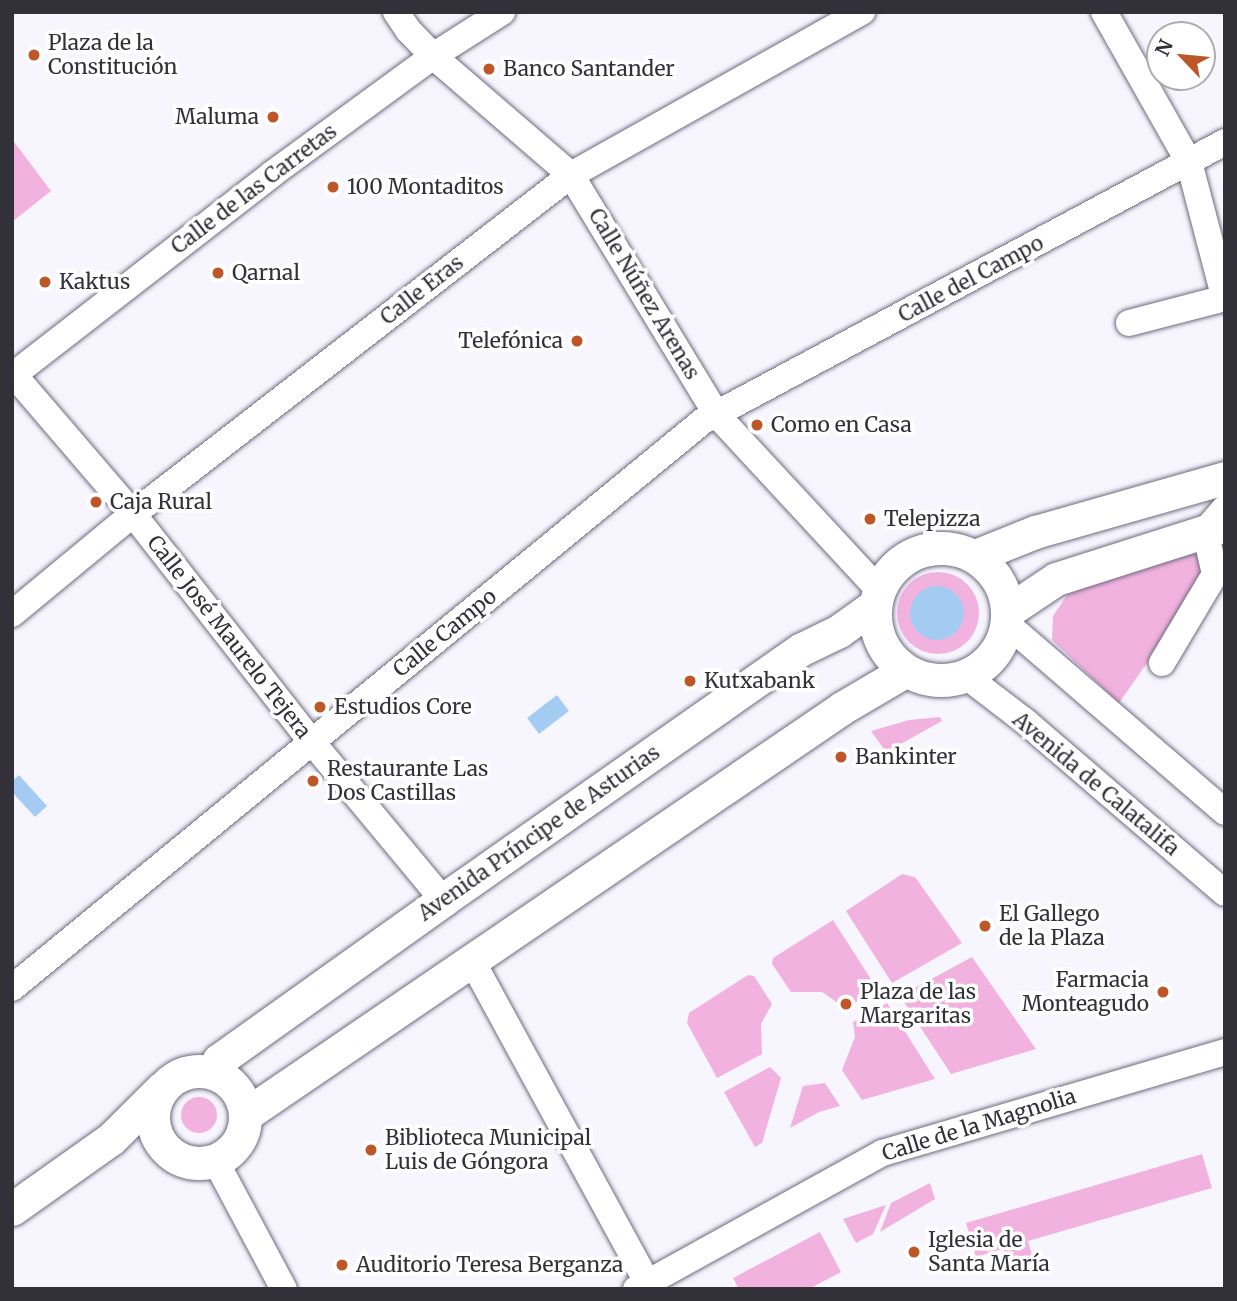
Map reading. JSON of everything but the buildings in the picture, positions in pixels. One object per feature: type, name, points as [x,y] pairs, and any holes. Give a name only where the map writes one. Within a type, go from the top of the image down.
[{"type":"street","name":"Calle Núñez Arenas","points":[[396,12],[408,30],[433,56],[570,175],[717,415],[877,597]]},
{"type":"street","name":"Calle de las Carretas","points":[[13,375],[272,174],[433,56],[502,12]]},
{"type":"street","name":"Calle Eras","points":[[12,614],[133,514],[570,175],[862,12]]},
{"type":"street","points":[[1104,12],[1189,162],[1225,298],[1129,323]]},
{"type":"street","name":"Calle del Campo","points":[[717,415],[1225,142]]},
{"type":"street","name":"Calle José Maurelo Tejera","points":[[13,375],[133,514],[312,742],[443,900]]},
{"type":"street","name":"Calle Campo","points":[[12,988],[703,421],[717,415]]},
{"type":"street","points":[[975,556],[1035,532],[1225,478]]},
{"type":"street","points":[[1007,618],[1056,579],[1218,521],[1215,574],[1162,663]]},
{"type":"street","points":[[938,547],[957,549],[975,556],[991,570],[1003,589],[1007,618],[999,646],[985,664],[966,676],[935,680],[905,671],[887,654],[876,631],[877,597],[895,566],[919,551],[938,547]]},
{"type":"street","name":"Avenida Príncipe de Asturias","points":[[216,1073],[219,1060],[802,649],[839,631],[877,597]]},
{"type":"street","points":[[1007,618],[1225,812]]},
{"type":"street","points":[[246,1115],[831,716],[905,671]]},
{"type":"street","name":"Avenida de Calatalifa","points":[[966,676],[1026,722],[1225,893]]},
{"type":"street","points":[[472,961],[642,1285]]},
{"type":"street","name":"Calle de la Magnolia","points":[[642,1285],[883,1153],[1225,1052]]},
{"type":"street","points":[[22,1201],[111,1139],[161,1089],[186,1072],[201,1070],[216,1073],[237,1089],[246,1115],[238,1142],[215,1160],[189,1163],[165,1150],[157,1139],[152,1114],[161,1089]]},
{"type":"street","points":[[111,1139],[157,1139]]},
{"type":"street","points":[[215,1160],[284,1289]]},
{"type":"shaded area","points":[[12,139],[51,191],[12,222]]},
{"type":"shaded area","points":[[1196,552],[1203,583],[1119,703],[1052,640],[1053,616],[1067,595],[1093,583]]},
{"type":"shaded area","points":[[930,572],[946,572],[961,579],[972,590],[979,605],[976,629],[967,642],[946,654],[930,654],[915,647],[904,636],[897,621],[897,605],[904,590],[915,579]]},
{"type":"shaded area","points":[[940,717],[942,721],[886,752],[871,731],[909,720]]},
{"type":"shaded area","points":[[902,874],[915,877],[962,943],[892,983],[846,911]]},
{"type":"shaded area","points":[[833,920],[878,990],[845,1008],[822,992],[791,992],[772,964],[773,958]]},
{"type":"shaded area","points":[[972,957],[1036,1049],[951,1074],[900,996]]},
{"type":"shaded area","points":[[748,975],[754,976],[772,1004],[761,1024],[762,1054],[717,1078],[687,1023],[689,1013]]},
{"type":"shaded area","points":[[887,1003],[935,1079],[862,1100],[842,1070],[855,1037],[853,1022]]},
{"type":"shaded area","points":[[770,1067],[781,1078],[762,1143],[755,1147],[724,1092]]},
{"type":"shaded area","points":[[825,1083],[840,1106],[819,1112],[790,1128],[803,1086]]},
{"type":"shaded area","points":[[199,1097],[212,1102],[217,1115],[212,1128],[199,1133],[186,1128],[181,1115],[186,1102]]},
{"type":"shaded area","points":[[1202,1154],[1212,1188],[1028,1241],[1034,1262],[1008,1269],[1002,1249],[976,1257],[966,1223]]},
{"type":"shaded area","points":[[930,1183],[935,1199],[880,1232],[891,1203]]},
{"type":"shaded area","points":[[886,1205],[873,1234],[856,1243],[843,1219]]},
{"type":"shaded area","points":[[820,1232],[841,1272],[809,1289],[739,1289],[733,1278]]},
{"type":"water","points":[[937,586],[956,594],[964,613],[956,632],[937,640],[918,632],[910,613],[918,594]]},
{"type":"water","points":[[557,695],[569,711],[539,734],[527,718]]},
{"type":"water","points":[[19,775],[47,806],[35,817],[12,792],[12,781]]},
{"type":"place","name":"Plaza de la Constitución","points":[[34,55]]},
{"type":"place","name":"Banco Santander","points":[[489,69]]},
{"type":"place","name":"Maluma","points":[[273,117]]},
{"type":"place","name":"100 Montaditos","points":[[333,187]]},
{"type":"place","name":"Qarnal","points":[[218,273]]},
{"type":"place","name":"Kaktus","points":[[45,282]]},
{"type":"place","name":"Telefónica","points":[[577,341]]},
{"type":"place","name":"Como en Casa","points":[[757,425]]},
{"type":"place","name":"Caja Rural","points":[[96,502]]},
{"type":"place","name":"Telepizza","points":[[870,519]]},
{"type":"place","name":"Kutxabank","points":[[690,681]]},
{"type":"place","name":"Estudios Core","points":[[320,707]]},
{"type":"place","name":"Bankinter","points":[[841,757]]},
{"type":"place","name":"Restaurante Las Dos Castillas","points":[[313,781]]},
{"type":"place","name":"El Gallego de la Plaza","points":[[985,926]]},
{"type":"place","name":"Farmacia Monteagudo","points":[[1163,992]]},
{"type":"place","name":"Plaza de las Margaritas","points":[[846,1004]]},
{"type":"place","name":"Biblioteca Municipal Luis de Góngora","points":[[371,1150]]},
{"type":"place","name":"Iglesia de Santa María","points":[[914,1252]]},
{"type":"place","name":"Auditorio Teresa Berganza","points":[[342,1265]]}]
